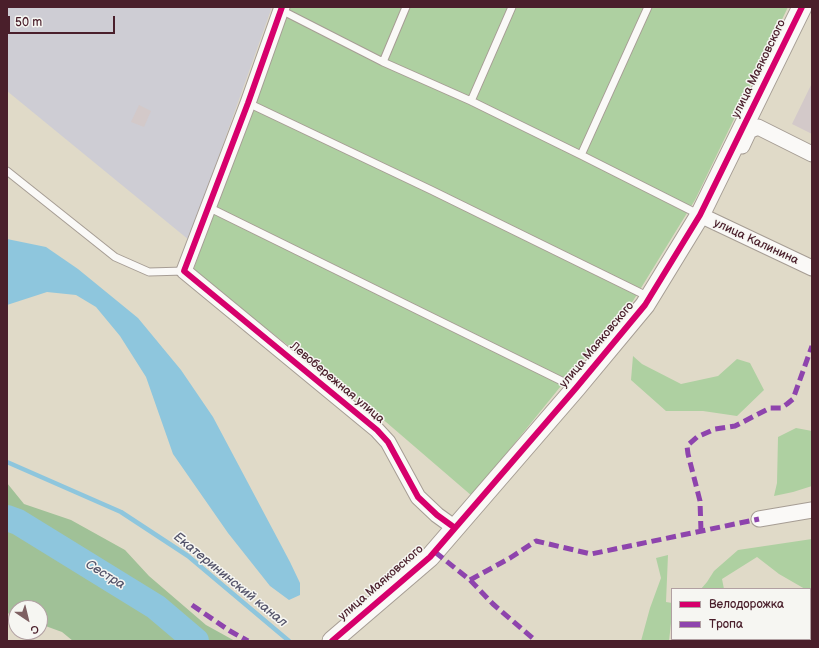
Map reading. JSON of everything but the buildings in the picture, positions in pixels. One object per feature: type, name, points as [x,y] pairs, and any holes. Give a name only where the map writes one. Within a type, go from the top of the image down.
[{"type":"street","name":"улица Маяковского","points":[[335,638],[430,556],[576,388],[625,330],[650,297],[700,215],[802,7]]},
{"type":"street","points":[[184,271],[248,103],[281,8]]},
{"type":"street","points":[[710,195],[725,180],[749,131],[758,127],[812,154]]},
{"type":"street","name":"улица Калинина","points":[[700,215],[812,268]]},
{"type":"street","name":"Левобережная улица","points":[[184,271],[377,430],[388,442],[418,496],[437,515],[455,528]]},
{"type":"street","points":[[759,519],[812,510]]},
{"type":"lane","points":[[383,62],[406,7]]},
{"type":"lane","points":[[471,101],[512,7]]},
{"type":"lane","points":[[581,155],[648,7]]},
{"type":"lane","points":[[281,8],[383,62],[471,101],[700,215]]},
{"type":"lane","points":[[248,103],[650,297]]},
{"type":"lane","points":[[7,171],[115,257],[149,272],[184,271]]},
{"type":"lane","points":[[208,207],[576,388]]},
{"type":"shaded area","points":[[7,7],[272,7],[189,240],[7,91]]},
{"type":"green space","points":[[286,7],[788,7],[695,200],[633,301],[569,376],[472,496],[386,422],[193,271]]},
{"type":"green space","points":[[633,356],[642,364],[681,384],[718,376],[737,359],[750,363],[764,390],[737,416],[703,411],[666,411],[631,380]]},
{"type":"green space","points":[[796,428],[812,431],[812,486],[774,496],[777,483],[778,437]]},
{"type":"green space","points":[[7,483],[24,504],[71,520],[125,550],[149,576],[206,625],[235,641],[73,641],[62,632],[48,627],[48,600],[8,600],[7,613]]},
{"type":"green space","points":[[812,539],[812,593],[811,588],[803,588],[779,574],[757,557],[722,579],[724,588],[702,588],[714,571],[738,550]]},
{"type":"green space","points":[[668,555],[666,602],[671,603],[669,641],[641,641],[650,608],[661,578],[656,558]]},
{"type":"water","points":[[7,239],[46,247],[78,269],[138,318],[181,370],[213,417],[290,562],[300,583],[300,595],[289,600],[270,586],[228,533],[173,454],[146,377],[120,336],[96,307],[76,295],[47,292],[7,305]]},
{"type":"waterway","name":"Екатерининский канал","points":[[7,462],[121,512],[188,556],[289,641]]},
{"type":"waterway","name":"Сестра","points":[[7,518],[18,522],[156,607],[196,641]]},
{"type":"marked path","points":[[701,531],[700,501],[687,446],[697,437],[715,429],[735,426],[770,408],[781,408],[787,404],[793,399],[812,346]]},
{"type":"marked path","points":[[470,580],[510,558],[536,541],[591,554],[759,519]]},
{"type":"marked path","points":[[435,552],[470,580],[493,604],[536,641]]},
{"type":"marked path","points":[[192,605],[230,631],[248,641]]},
{"type":"cycle path","points":[[282,7],[248,103],[184,271],[377,430],[388,442],[418,497],[437,515],[455,528]]},
{"type":"cycle path","points":[[332,641],[430,557],[576,388],[645,305],[700,215],[802,7]]}]
